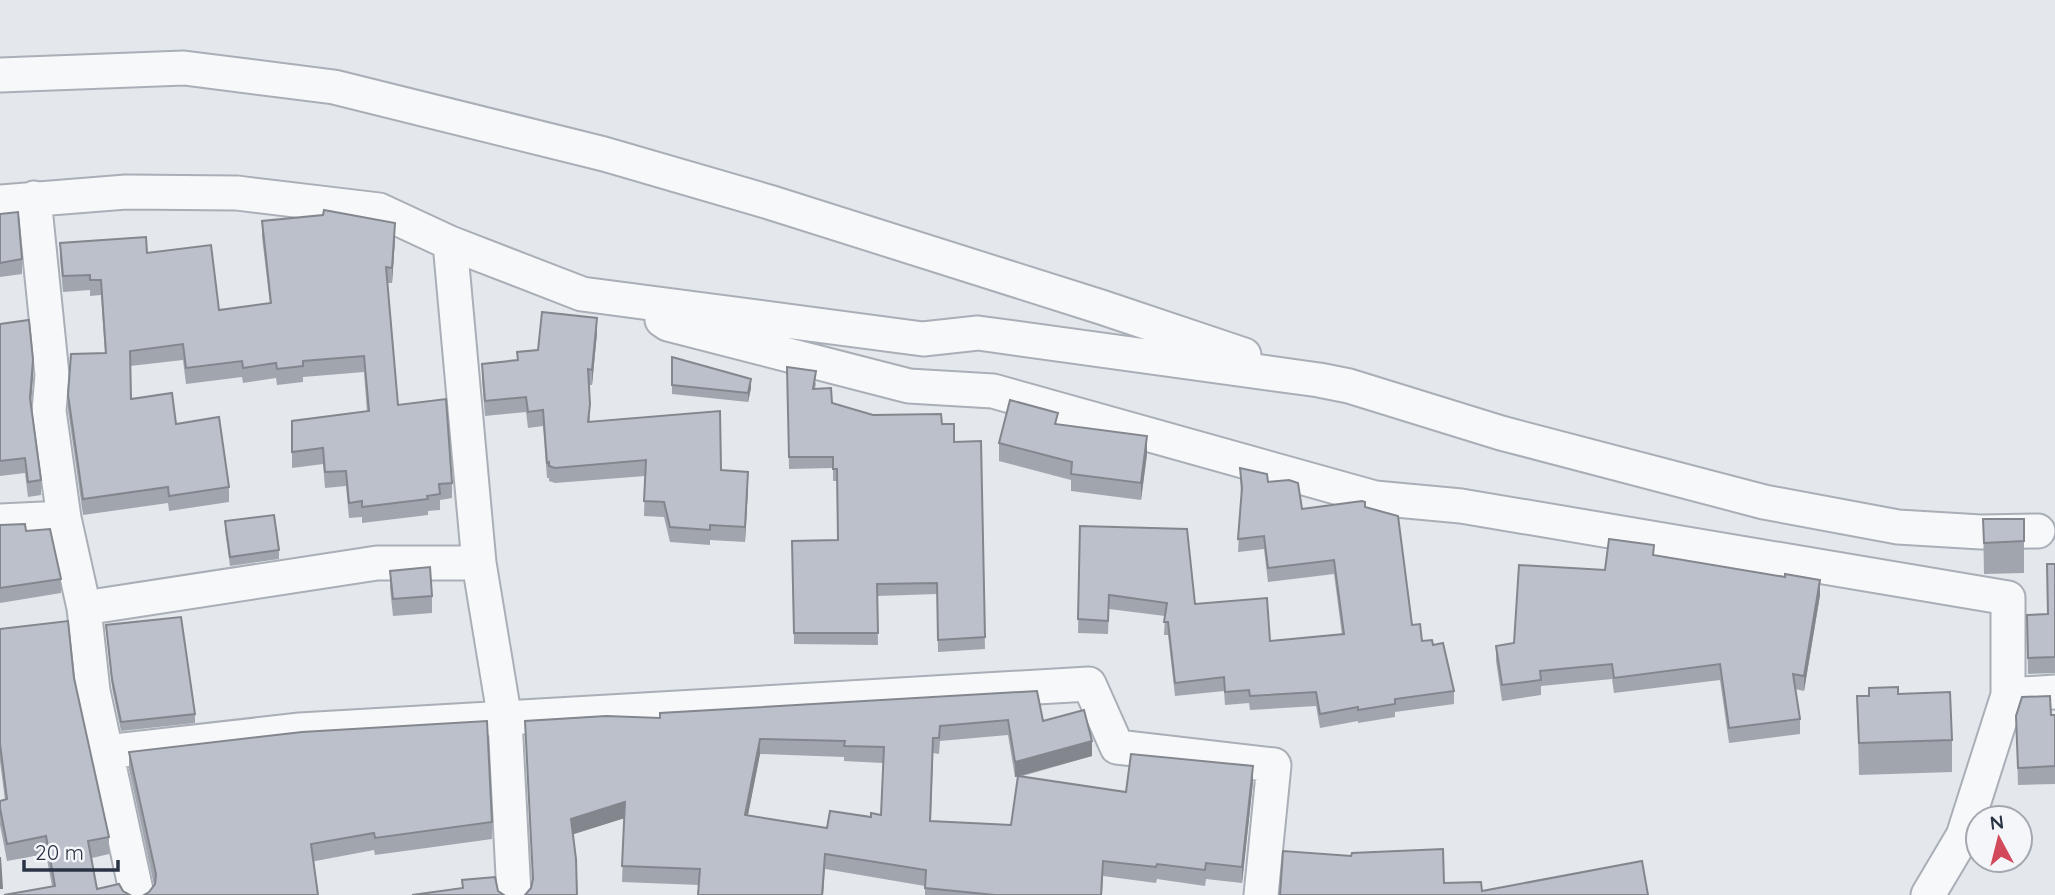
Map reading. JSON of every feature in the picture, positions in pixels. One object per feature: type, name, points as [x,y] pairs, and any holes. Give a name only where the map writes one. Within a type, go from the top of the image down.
[{"type":"street","points":[[0,75],[184,68],[334,88],[604,154],[769,202],[1101,307],[1319,380]]},
{"type":"street","points":[[0,202],[125,192],[237,193],[379,210],[450,243],[582,294],[923,338],[978,333],[1319,380],[1349,386],[1501,433],[1764,502],[1898,527],[2038,531]]},
{"type":"street","points":[[34,198],[52,375],[50,411],[64,518],[84,608],[93,691],[136,895]]},
{"type":"street","points":[[450,243],[479,563],[505,720],[514,895]]},
{"type":"street","points":[[630,300],[668,324],[909,386],[993,391],[1375,498],[1461,506],[2008,598],[2008,695],[1964,836],[1928,895]]},
{"type":"street","points":[[0,521],[64,518]]},
{"type":"street","points":[[84,608],[377,563],[479,563]]},
{"type":"street","points":[[106,752],[300,730],[1089,684],[1117,747],[1274,765],[1261,895]]},
{"type":"street","points":[[2008,695],[2055,692]]},
{"type":"building","points":[[324,210],[395,223],[392,268],[386,267],[398,405],[446,399],[452,483],[439,484],[440,494],[427,496],[428,499],[362,507],[362,501],[349,503],[346,471],[325,472],[323,448],[292,452],[292,421],[369,411],[364,356],[303,361],[303,366],[277,369],[276,363],[243,368],[242,361],[186,368],[183,344],[130,351],[131,399],[172,393],[176,424],[219,417],[229,487],[169,496],[168,487],[83,499],[68,395],[71,354],[106,353],[101,280],[90,280],[90,275],[63,276],[60,243],[146,237],[147,253],[211,245],[219,310],[271,303],[262,221],[323,215]]},
{"type":"building","points":[[18,212],[22,259],[0,263],[0,214]]},
{"type":"building","points":[[542,312],[597,318],[592,370],[588,369],[588,422],[720,411],[721,470],[748,472],[745,527],[710,525],[710,530],[670,527],[664,502],[644,501],[646,460],[555,468],[549,466],[543,410],[528,412],[526,397],[485,401],[482,364],[518,360],[517,352],[538,350]]},
{"type":"building","points":[[29,320],[33,360],[30,398],[41,480],[28,482],[25,458],[0,461],[0,324]]},
{"type":"building","points":[[672,357],[751,379],[748,393],[672,385]]},
{"type":"building","points":[[787,367],[816,371],[813,389],[831,388],[832,403],[873,415],[941,414],[942,424],[954,424],[954,442],[981,441],[985,637],[938,640],[937,583],[877,584],[878,633],[794,633],[792,541],[838,540],[837,469],[833,469],[833,457],[789,457]]},
{"type":"building","points":[[1010,400],[1058,413],[1055,424],[1147,436],[1141,483],[1071,474],[1072,462],[999,443]]},
{"type":"building","points":[[1240,468],[1267,474],[1268,482],[1289,480],[1298,483],[1302,509],[1362,501],[1365,502],[1365,507],[1398,516],[1412,625],[1420,624],[1422,641],[1432,640],[1433,645],[1443,643],[1454,691],[1395,699],[1395,704],[1320,714],[1316,692],[1250,696],[1249,690],[1225,692],[1224,677],[1175,683],[1168,622],[1164,622],[1167,603],[1109,595],[1108,621],[1078,619],[1080,526],[1187,529],[1195,604],[1267,598],[1270,641],[1344,634],[1334,560],[1268,568],[1264,536],[1238,539],[1242,488]]},
{"type":"building","points":[[274,515],[279,550],[230,557],[225,521]]},
{"type":"building","points":[[1983,519],[2024,519],[2024,541],[1984,543]]},
{"type":"building","points":[[25,524],[26,531],[50,529],[61,579],[0,588],[0,525]]},
{"type":"building","points":[[1609,539],[1654,545],[1653,555],[1785,577],[1785,574],[1820,580],[1804,676],[1793,674],[1800,719],[1729,728],[1720,664],[1614,678],[1612,664],[1540,671],[1541,680],[1502,685],[1496,646],[1514,643],[1519,565],[1605,570]]},
{"type":"building","points":[[2047,564],[2055,564],[2055,657],[2028,658],[2027,615],[2048,614]]},
{"type":"building","points":[[430,567],[432,596],[393,599],[390,571]]},
{"type":"building","points":[[181,617],[195,714],[121,722],[112,679],[106,625]]},
{"type":"building","points":[[68,621],[74,678],[109,837],[88,841],[97,889],[119,884],[123,891],[130,895],[4,895],[55,886],[46,836],[7,844],[0,808],[0,801],[7,799],[0,744],[0,629]]},
{"type":"building","points":[[1898,687],[1898,694],[1950,692],[1952,740],[1859,743],[1857,696],[1869,696],[1869,688]]},
{"type":"building","points":[[1037,691],[1043,721],[1084,710],[1092,741],[1015,762],[1008,720],[940,726],[939,738],[933,738],[930,821],[1011,825],[1018,776],[1126,792],[1131,754],[1253,766],[1242,867],[1206,863],[1205,870],[1103,861],[1101,895],[995,895],[925,888],[926,870],[825,854],[822,895],[698,895],[700,869],[622,866],[625,802],[571,819],[577,895],[525,895],[531,888],[533,879],[525,721],[606,716],[660,718],[660,713]],"holes":[[[760,739],[845,741],[844,746],[884,747],[881,815],[871,813],[871,817],[830,811],[827,828],[745,815]]]},
{"type":"building","points":[[2050,696],[2051,715],[2055,715],[2055,766],[2018,768],[2016,716],[2022,697]]},
{"type":"building","points":[[487,721],[492,822],[375,838],[374,833],[311,844],[318,895],[144,895],[155,884],[156,874],[129,752],[302,732]]},
{"type":"building","points":[[1443,849],[1444,883],[1481,882],[1482,891],[1642,861],[1648,895],[1280,895],[1283,851],[1351,856],[1352,853]]},
{"type":"building","points":[[0,857],[2,888],[0,888]]},
{"type":"building","points":[[495,877],[498,891],[504,895],[412,895],[463,888],[462,880]]}]
